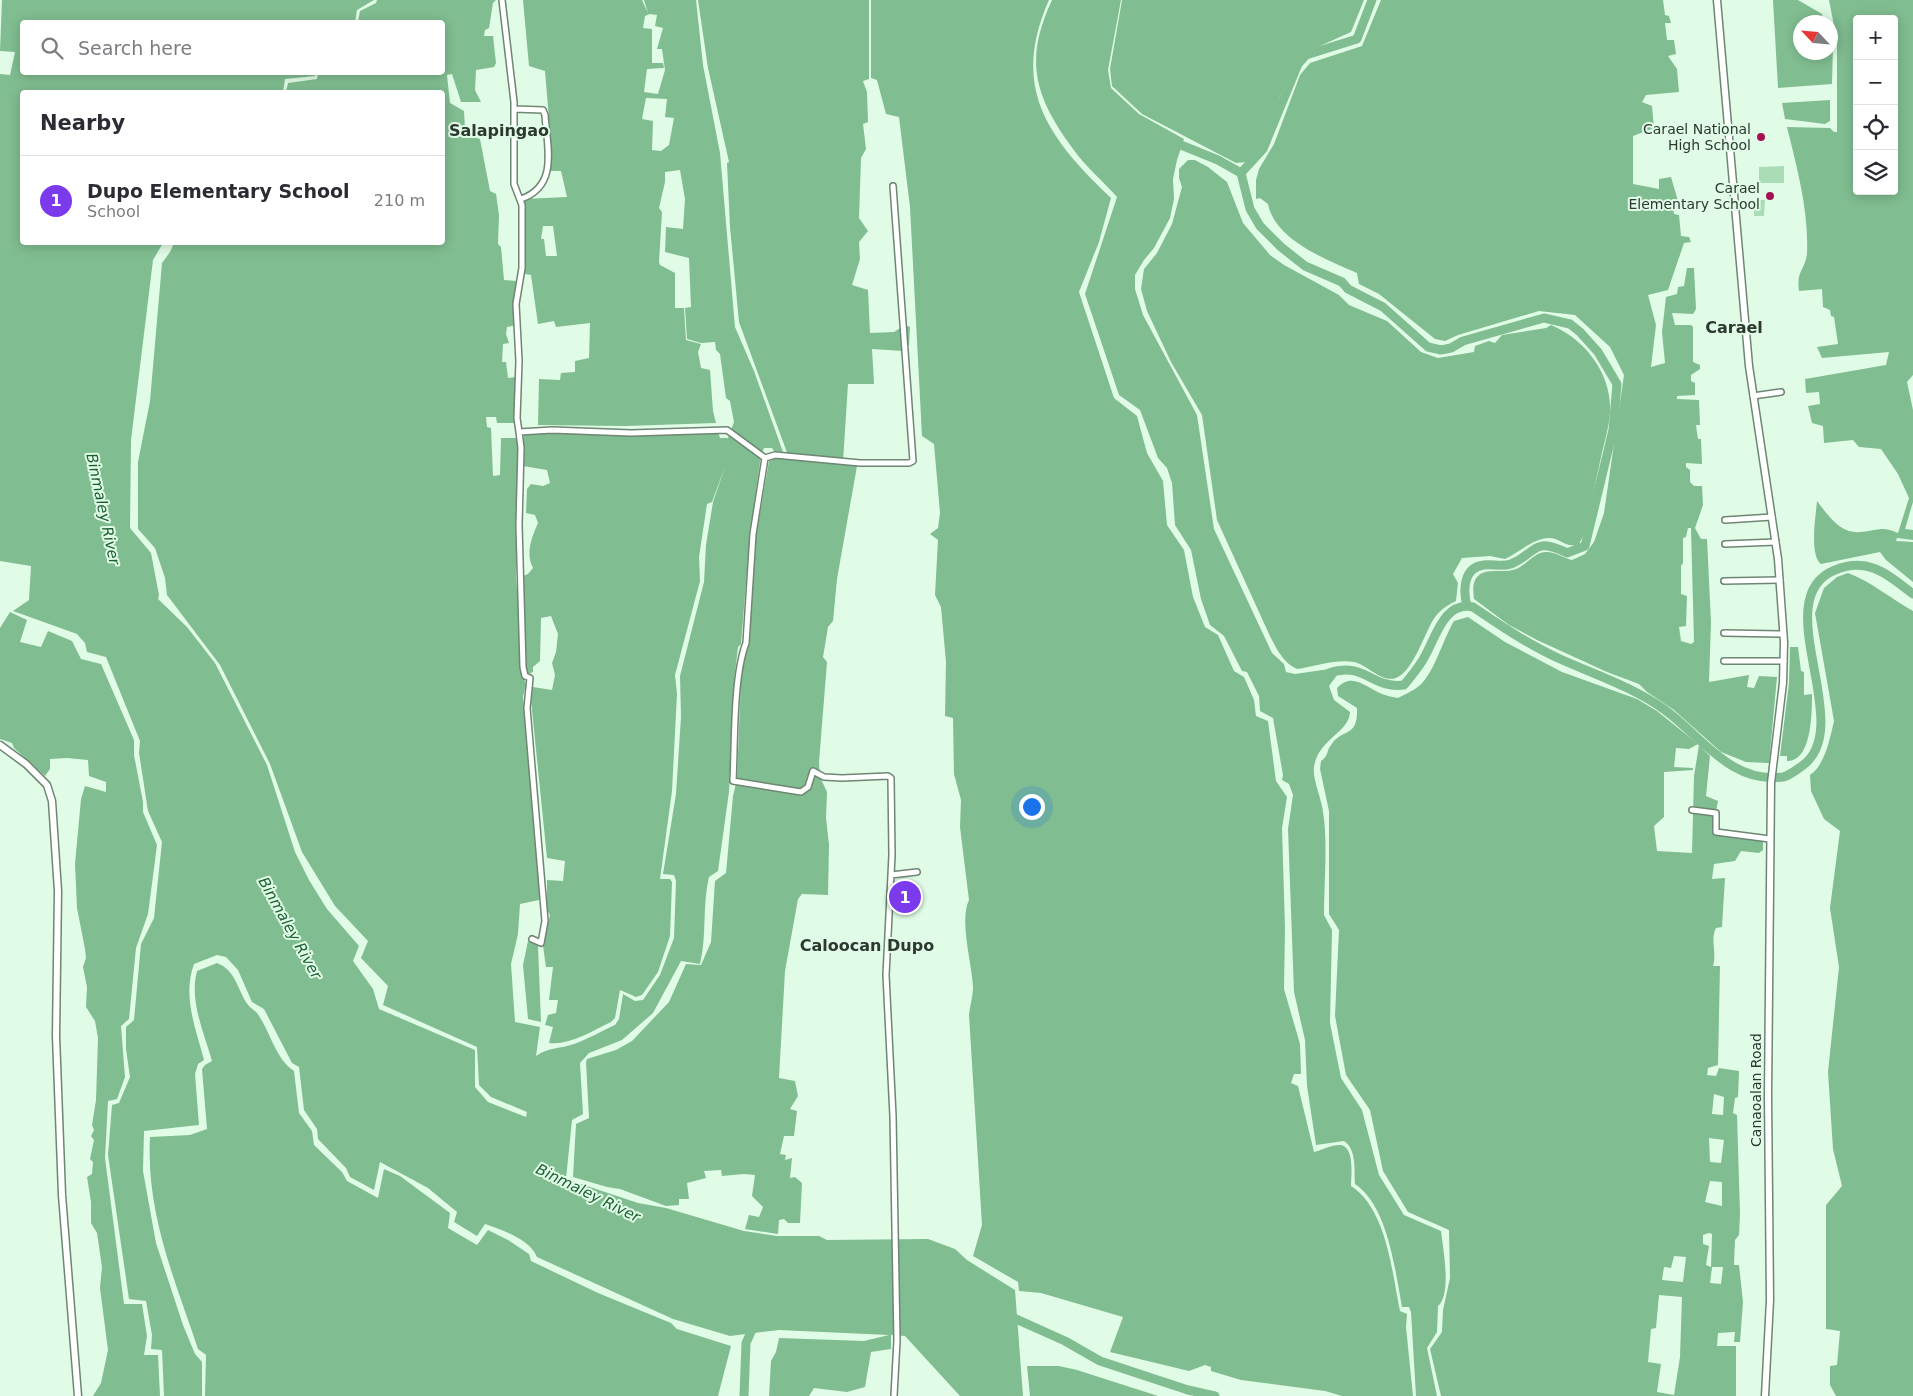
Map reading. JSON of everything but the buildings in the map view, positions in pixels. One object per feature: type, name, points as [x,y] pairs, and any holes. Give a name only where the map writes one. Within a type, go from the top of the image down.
[{"type":"street","points":[[502,0],[514,108],[514,184],[521,199],[522,268],[516,304],[517,418],[521,448],[520,576],[523,667],[525,677],[530,678],[527,708],[545,921],[541,942],[532,939]]},
{"type":"street","name":"Canaoalan Road","points":[[1717,0],[1747,346],[1776,542],[1784,634],[1784,661],[1771,783],[1770,1300],[1765,1396]]},
{"type":"street","points":[[514,108],[543,110],[545,115],[547,163],[545,180],[531,196],[521,199]]},
{"type":"street","points":[[519,432],[552,430],[632,433],[729,431],[763,456],[775,455],[860,463],[909,463],[913,461],[893,186]]},
{"type":"street","points":[[1753,396],[1781,392]]},
{"type":"street","points":[[763,456],[753,534],[746,644],[742,655],[739,678],[732,781],[801,792],[806,790],[813,772],[824,777],[842,778],[890,776],[891,875],[886,975],[893,1116],[897,1340],[894,1396]]},
{"type":"street","points":[[1726,520],[1772,517]]},
{"type":"street","points":[[1725,544],[1776,542]]},
{"type":"street","points":[[1724,581],[1780,580]]},
{"type":"street","points":[[1724,633],[1784,634]]},
{"type":"street","points":[[1724,662],[1784,661]]},
{"type":"street","points":[[0,745],[26,764],[47,785],[52,801],[58,891],[56,1036],[62,1195],[78,1396]]},
{"type":"street","points":[[1692,810],[1716,814],[1716,832],[1770,839]]},
{"type":"street","points":[[891,875],[917,872]]},
{"type":"shaded area","points":[[1784,166],[1784,183],[1759,183],[1759,167]]},
{"type":"shaded area","points":[[1754,200],[1765,200],[1764,216],[1754,216]]},
{"type":"water","name":"Binmaley River","points":[[2,0],[374,0],[357,10],[355,20],[20,20],[20,75],[315,76],[285,79],[283,90],[20,90],[20,245],[162,245],[153,260],[131,440],[130,528],[151,553],[159,595],[158,599],[187,627],[215,663],[267,765],[295,852],[309,880],[327,909],[359,946],[353,961],[373,989],[379,1009],[475,1050],[475,1087],[488,1102],[526,1117],[527,1112],[491,1097],[479,1085],[477,1047],[383,1005],[388,986],[361,958],[368,941],[335,906],[302,852],[270,764],[220,665],[167,595],[165,578],[155,548],[138,529],[138,462],[150,401],[162,263],[173,245],[445,245],[445,90],[286,90],[288,83],[317,79],[318,75],[445,75],[445,20],[358,20],[360,11],[376,3],[377,0],[496,0],[493,3],[489,28],[485,30],[484,36],[493,36],[496,63],[494,67],[476,70],[475,90],[481,102],[461,102],[452,74],[447,75],[450,103],[464,111],[465,128],[474,131],[474,137],[480,139],[490,191],[496,194],[499,215],[498,244],[501,247],[504,280],[516,281],[517,325],[507,327],[506,334],[509,343],[503,344],[502,362],[506,362],[508,378],[516,377],[516,423],[497,423],[496,417],[486,417],[487,427],[491,428],[493,476],[500,475],[501,438],[518,438],[516,578],[520,627],[520,669],[526,684],[523,697],[539,863],[539,900],[520,904],[518,934],[511,964],[515,1022],[540,1027],[536,1056],[545,1051],[569,1046],[615,1025],[619,1019],[623,994],[635,1001],[643,1000],[660,975],[674,938],[676,881],[674,875],[663,874],[676,794],[681,717],[680,676],[704,582],[706,545],[713,502],[726,464],[712,502],[707,504],[699,557],[700,581],[675,675],[677,694],[672,791],[660,879],[670,879],[672,882],[670,936],[658,972],[642,995],[636,997],[620,990],[615,1018],[611,1022],[573,1040],[549,1043],[553,1027],[545,1025],[548,1015],[556,1013],[558,1000],[549,1000],[553,967],[546,967],[543,946],[550,915],[547,910],[547,880],[563,881],[565,861],[547,858],[531,700],[533,687],[552,690],[555,675],[552,663],[556,652],[558,634],[551,616],[541,618],[540,661],[533,667],[533,672],[528,674],[524,666],[523,576],[528,574],[533,568],[529,551],[538,523],[535,515],[526,513],[527,489],[531,484],[543,486],[550,483],[547,470],[523,466],[524,432],[717,428],[720,438],[728,438],[734,422],[730,401],[726,398],[720,354],[716,350],[715,342],[701,343],[687,339],[685,308],[691,307],[689,258],[665,252],[666,227],[683,229],[685,199],[680,170],[665,172],[665,182],[659,208],[662,212],[659,262],[660,265],[675,273],[675,308],[684,308],[686,340],[701,344],[698,352],[701,368],[710,370],[713,411],[716,423],[625,426],[538,425],[539,379],[560,380],[561,373],[575,372],[575,361],[589,358],[590,323],[556,327],[554,321],[538,324],[531,275],[525,274],[523,199],[567,197],[561,171],[550,171],[551,143],[545,71],[529,66],[523,0],[642,0],[648,13],[644,0],[696,0],[703,65],[720,153],[735,327],[754,371],[783,452],[774,451],[772,448],[764,448],[761,455],[750,533],[741,644],[738,647],[734,681],[729,792],[718,871],[709,877],[707,888],[700,964],[681,961],[653,1013],[622,1040],[589,1053],[580,1063],[583,1114],[572,1120],[566,1179],[638,1203],[666,1208],[744,1231],[777,1236],[819,1236],[827,1240],[928,1239],[955,1249],[967,1260],[1015,1290],[1023,1396],[960,1396],[905,1336],[891,1335],[891,1349],[871,1352],[865,1387],[847,1392],[814,1388],[809,1396],[769,1396],[771,1361],[776,1352],[779,1338],[864,1341],[889,1335],[779,1330],[730,1336],[673,1319],[537,1257],[522,1240],[499,1229],[485,1224],[477,1236],[454,1222],[457,1212],[428,1188],[380,1162],[374,1190],[350,1177],[346,1168],[318,1139],[317,1129],[304,1110],[299,1067],[292,1063],[264,1009],[252,1002],[238,970],[226,957],[217,955],[194,964],[189,988],[194,1024],[204,1060],[198,1064],[195,1074],[199,1125],[144,1131],[143,1171],[156,1243],[183,1325],[195,1354],[202,1362],[202,1396],[164,1396],[162,1350],[151,1349],[152,1335],[146,1301],[129,1299],[108,1155],[112,1105],[119,1103],[130,1077],[126,1049],[126,1027],[134,1020],[141,944],[154,918],[162,842],[148,811],[139,753],[140,741],[106,657],[87,652],[85,643],[77,634],[13,611],[29,600],[31,566],[0,561],[0,74],[10,75],[15,52],[0,51]],"holes":[[[650,14],[657,15],[655,26],[663,28],[657,49],[662,49],[665,70],[658,94],[644,92],[647,69],[664,68],[663,63],[652,63],[652,29],[643,28],[645,16]],[[646,98],[667,99],[665,117],[674,118],[669,145],[661,151],[652,150],[653,121],[642,119]],[[543,226],[553,226],[557,256],[546,256],[544,239],[541,239]]]},
{"type":"water","points":[[698,0],[869,0],[869,79],[863,81],[867,92],[868,122],[863,124],[866,149],[861,158],[859,218],[868,231],[859,242],[860,259],[852,285],[868,290],[870,333],[894,332],[905,325],[910,327],[909,345],[903,344],[903,351],[872,349],[874,384],[848,384],[843,462],[857,466],[837,579],[833,621],[828,627],[823,657],[827,662],[819,762],[820,777],[827,792],[828,895],[802,894],[798,899],[785,971],[779,1078],[795,1081],[798,1096],[790,1109],[797,1111],[794,1136],[784,1136],[780,1154],[786,1155],[785,1160],[792,1158],[790,1178],[795,1177],[802,1183],[800,1223],[788,1223],[784,1219],[779,1220],[778,1234],[745,1229],[749,1215],[759,1217],[763,1207],[752,1196],[755,1175],[722,1176],[721,1170],[704,1171],[706,1178],[687,1183],[689,1199],[679,1199],[679,1205],[666,1206],[620,1189],[573,1177],[576,1124],[589,1118],[587,1059],[616,1050],[632,1041],[669,1002],[686,964],[701,965],[711,942],[715,881],[726,873],[733,796],[737,779],[742,654],[749,645],[754,549],[769,461],[775,458],[789,458],[739,322],[730,227],[727,163],[729,162],[708,68]]},
{"type":"water","points":[[871,0],[1049,0],[1038,31],[1033,60],[1035,86],[1042,110],[1053,132],[1069,154],[1111,198],[1099,242],[1079,292],[1114,398],[1137,416],[1147,453],[1163,481],[1167,525],[1184,550],[1193,597],[1205,627],[1218,635],[1234,671],[1244,677],[1254,700],[1256,716],[1268,721],[1276,781],[1287,797],[1282,828],[1285,928],[1284,989],[1300,1044],[1301,1074],[1294,1074],[1291,1083],[1298,1086],[1314,1152],[1335,1145],[1345,1147],[1351,1163],[1351,1186],[1363,1196],[1373,1210],[1380,1226],[1386,1243],[1400,1311],[1407,1314],[1406,1327],[1413,1396],[1342,1396],[1325,1391],[1241,1380],[1211,1371],[1211,1367],[1205,1365],[1189,1371],[1110,1352],[1123,1317],[1041,1293],[1019,1291],[1018,1282],[973,1256],[982,1225],[969,1015],[973,987],[965,919],[969,900],[960,827],[961,800],[954,774],[953,718],[945,716],[946,662],[941,607],[935,595],[938,540],[930,534],[938,528],[940,513],[934,444],[922,436],[910,207],[899,117],[886,114],[877,80],[871,78]]},
{"type":"water","points":[[1052,0],[1121,0],[1108,70],[1111,88],[1139,114],[1184,139],[1173,179],[1174,199],[1170,218],[1154,248],[1135,275],[1135,289],[1143,315],[1197,415],[1214,529],[1272,653],[1284,664],[1286,672],[1295,674],[1343,667],[1329,686],[1334,700],[1350,712],[1348,719],[1345,726],[1321,750],[1314,767],[1322,807],[1326,849],[1324,915],[1332,930],[1330,1023],[1341,1078],[1362,1110],[1379,1175],[1404,1215],[1441,1231],[1445,1259],[1445,1292],[1438,1306],[1437,1332],[1427,1348],[1437,1396],[1416,1396],[1411,1312],[1409,1307],[1402,1307],[1393,1258],[1383,1223],[1366,1194],[1355,1184],[1354,1161],[1351,1150],[1344,1141],[1316,1145],[1307,1086],[1305,1040],[1294,992],[1288,829],[1293,795],[1289,784],[1282,780],[1283,775],[1273,718],[1260,711],[1259,696],[1247,672],[1242,671],[1224,636],[1210,625],[1201,599],[1191,550],[1175,525],[1172,483],[1167,468],[1158,458],[1140,410],[1119,395],[1085,294],[1117,197],[1073,149],[1049,112],[1042,94],[1037,77],[1038,41],[1043,21]]},
{"type":"water","points":[[1122,0],[1364,0],[1351,32],[1300,55],[1280,96],[1263,145],[1253,158],[1246,162],[1236,163],[1142,114],[1112,86],[1110,69]]},
{"type":"water","points":[[1381,0],[1663,0],[1665,15],[1669,16],[1671,23],[1665,23],[1667,40],[1674,40],[1676,54],[1668,56],[1677,69],[1679,92],[1646,95],[1642,102],[1652,106],[1654,128],[1633,136],[1633,184],[1659,189],[1659,179],[1671,177],[1678,201],[1672,201],[1674,214],[1679,215],[1681,236],[1689,237],[1691,242],[1684,243],[1668,290],[1648,295],[1656,325],[1651,367],[1665,363],[1662,332],[1666,297],[1677,294],[1678,287],[1684,286],[1687,268],[1694,268],[1696,309],[1693,314],[1672,313],[1675,325],[1691,325],[1693,327],[1693,362],[1700,365],[1700,369],[1691,375],[1691,381],[1695,383],[1695,395],[1677,396],[1677,399],[1699,400],[1700,425],[1696,425],[1698,439],[1701,439],[1702,464],[1686,463],[1686,467],[1690,470],[1690,482],[1694,486],[1702,486],[1703,505],[1695,528],[1701,539],[1707,539],[1711,622],[1709,682],[1749,675],[1747,687],[1754,688],[1759,676],[1777,677],[1769,763],[1746,762],[1721,752],[1674,710],[1647,692],[1639,684],[1607,672],[1537,640],[1509,625],[1474,599],[1474,584],[1476,578],[1482,573],[1516,569],[1534,556],[1542,553],[1549,552],[1572,560],[1585,554],[1594,542],[1604,513],[1624,375],[1610,347],[1575,315],[1539,311],[1458,335],[1445,341],[1435,339],[1379,294],[1359,284],[1357,273],[1331,262],[1291,238],[1273,217],[1268,204],[1260,198],[1256,199],[1256,180],[1259,169],[1274,144],[1300,75],[1310,63],[1362,46]],"holes":[[[1688,528],[1691,528],[1694,642],[1691,644],[1681,641],[1679,627],[1686,626],[1687,596],[1681,594],[1681,566],[1683,563],[1683,538],[1686,537]]]},
{"type":"water","points":[[1773,0],[1798,0],[1822,15],[1793,15],[1793,60],[1833,60],[1832,84],[1778,88]]},
{"type":"water","points":[[1829,0],[1913,0],[1913,375],[1907,382],[1913,410],[1913,502],[1905,529],[1913,530],[1913,540],[1897,538],[1896,541],[1913,542],[1913,582],[1886,560],[1880,552],[1821,564],[1815,552],[1814,534],[1817,501],[1835,522],[1846,530],[1860,532],[1888,529],[1898,533],[1909,498],[1898,474],[1881,449],[1859,447],[1853,440],[1824,443],[1823,426],[1812,423],[1808,406],[1820,404],[1819,392],[1806,393],[1805,379],[1886,365],[1889,352],[1822,358],[1817,347],[1838,344],[1834,317],[1831,316],[1830,310],[1823,307],[1822,289],[1799,291],[1799,279],[1807,254],[1806,222],[1802,190],[1787,127],[1830,128],[1837,132],[1838,15],[1832,15]]},
{"type":"water","points":[[1830,100],[1830,121],[1825,124],[1785,119],[1782,103]]},
{"type":"water","points":[[1188,160],[1195,160],[1208,167],[1227,182],[1243,223],[1270,255],[1284,265],[1339,295],[1349,305],[1387,321],[1421,352],[1438,358],[1474,352],[1475,346],[1489,341],[1495,343],[1502,335],[1546,328],[1551,325],[1575,339],[1594,359],[1601,371],[1606,384],[1610,412],[1586,530],[1579,544],[1571,545],[1549,538],[1538,540],[1505,559],[1490,556],[1462,558],[1453,574],[1458,583],[1456,601],[1445,607],[1435,617],[1414,659],[1402,674],[1396,678],[1385,678],[1359,664],[1347,661],[1298,669],[1288,664],[1269,634],[1217,520],[1202,415],[1171,362],[1147,311],[1141,289],[1144,269],[1157,253],[1172,224],[1182,187],[1179,169]]},
{"type":"water","points":[[1848,573],[1865,581],[1913,611],[1913,1396],[1836,1396],[1830,1385],[1830,1366],[1837,1365],[1840,1331],[1826,1329],[1826,1205],[1842,1186],[1833,1149],[1828,1072],[1839,967],[1830,908],[1840,831],[1824,819],[1811,791],[1810,775],[1820,765],[1829,743],[1834,721],[1815,613],[1824,588],[1837,577]]},
{"type":"water","points":[[10,612],[27,620],[20,642],[41,647],[48,631],[72,641],[81,659],[101,664],[134,740],[134,755],[143,802],[143,812],[157,845],[148,914],[136,948],[129,1019],[121,1026],[125,1077],[117,1099],[108,1101],[105,1158],[124,1304],[142,1304],[147,1336],[144,1355],[158,1355],[160,1396],[93,1396],[101,1383],[108,1350],[100,1288],[102,1267],[97,1233],[91,1223],[91,1202],[87,1177],[92,1174],[93,1162],[90,1159],[94,1140],[91,1136],[94,1130],[92,1125],[96,1100],[98,1038],[95,1021],[86,1007],[87,987],[83,967],[86,958],[77,908],[75,864],[81,799],[85,786],[106,792],[106,782],[89,776],[88,760],[50,759],[50,769],[45,776],[14,748],[12,743],[0,739],[0,628]]},
{"type":"water","points":[[1468,617],[1505,642],[1562,672],[1637,699],[1657,711],[1698,744],[1689,749],[1676,748],[1674,767],[1693,768],[1693,770],[1664,772],[1664,817],[1654,826],[1657,851],[1692,853],[1694,776],[1699,745],[1710,756],[1706,796],[1718,801],[1712,832],[1763,840],[1763,850],[1759,853],[1741,851],[1735,861],[1714,864],[1712,879],[1725,878],[1722,927],[1716,928],[1714,932],[1713,966],[1720,966],[1718,1065],[1708,1068],[1707,1075],[1716,1076],[1719,1068],[1739,1071],[1738,1097],[1735,1098],[1733,1113],[1737,1115],[1740,1214],[1739,1235],[1735,1240],[1734,1265],[1739,1265],[1743,1302],[1740,1342],[1734,1342],[1735,1332],[1718,1333],[1717,1346],[1736,1346],[1736,1396],[1441,1396],[1430,1349],[1442,1332],[1443,1310],[1450,1278],[1449,1230],[1408,1212],[1383,1171],[1370,1110],[1346,1075],[1335,1016],[1339,930],[1329,914],[1329,811],[1320,769],[1321,761],[1328,749],[1340,736],[1352,729],[1357,718],[1357,708],[1338,696],[1337,688],[1343,683],[1354,681],[1360,682],[1382,694],[1398,698],[1412,691],[1419,686],[1434,665],[1454,621]],"holes":[[[1714,1094],[1724,1097],[1723,1115],[1712,1114]],[[1709,1138],[1724,1140],[1721,1163],[1710,1162]],[[1710,1181],[1722,1182],[1722,1206],[1705,1202]],[[1712,1234],[1711,1267],[1706,1265],[1709,1246],[1703,1244],[1703,1235]],[[1674,1256],[1686,1257],[1683,1282],[1662,1280],[1664,1267],[1671,1268]],[[1712,1267],[1723,1267],[1721,1284],[1710,1283]],[[1659,1295],[1682,1297],[1680,1357],[1674,1395],[1657,1392],[1661,1364],[1648,1362],[1651,1329],[1656,1328]]]},
{"type":"water","points":[[1790,647],[1798,647],[1801,671],[1804,672],[1804,695],[1812,694],[1812,702],[1811,723],[1806,745],[1795,759],[1787,761],[1787,756],[1780,756],[1789,683]]},
{"type":"water","points":[[528,941],[538,946],[541,1022],[528,1019],[523,965]]},
{"type":"water","points":[[217,963],[232,974],[247,1004],[258,1014],[278,1053],[294,1071],[299,1113],[312,1131],[314,1145],[342,1172],[347,1181],[378,1198],[384,1169],[400,1176],[450,1213],[448,1228],[477,1245],[488,1230],[529,1254],[531,1261],[598,1293],[671,1323],[677,1329],[731,1346],[718,1396],[205,1396],[206,1355],[198,1349],[171,1271],[157,1219],[152,1192],[150,1137],[190,1135],[207,1129],[202,1069],[212,1061],[198,1016],[195,982],[197,971]]},
{"type":"water","points":[[1027,1366],[1059,1366],[1077,1370],[1158,1396],[1030,1396]]},
{"type":"waterway","points":[[1241,173],[1263,149],[1298,64],[1306,55],[1357,39],[1372,0]]},
{"type":"waterway","points":[[1171,141],[1218,160],[1241,173],[1250,209],[1260,226],[1281,247],[1305,266],[1342,282],[1348,289],[1383,307],[1428,347],[1441,350],[1451,348],[1463,341],[1544,318],[1570,324],[1598,352],[1617,384],[1613,430],[1585,546],[1567,553],[1556,548],[1541,546],[1511,564],[1477,567],[1468,575],[1466,581],[1465,594],[1467,606]]},
{"type":"waterway","points":[[1329,673],[1351,670],[1383,683],[1404,685],[1421,663],[1442,622],[1448,615],[1455,609],[1473,607],[1537,648],[1627,688],[1653,702],[1679,721],[1718,756],[1733,766],[1748,773],[1765,777],[1783,777],[1802,766],[1817,748],[1821,723],[1819,694],[1809,634],[1808,607],[1816,585],[1835,570],[1858,565],[1868,566],[1886,574],[1913,594]]},
{"type":"waterway","points":[[1007,1315],[1065,1341],[1100,1361],[1188,1390],[1215,1396]]},
{"type":"waterway","points":[[744,1396],[746,1343],[755,1323]]},
{"type":"place","name":"Carael National High School","points":[[1761,137]]},
{"type":"place","name":"Carael Elementary School","points":[[1770,196]]},
{"type":"place","name":"Dupo Elementary School","points":[[905,897]]},
{"type":"district","name":"Salapingao","points":[[499,130]]},
{"type":"district","name":"Carael","points":[[1734,327]]},
{"type":"district","name":"Caloocan Dupo","points":[[867,945]]}]
